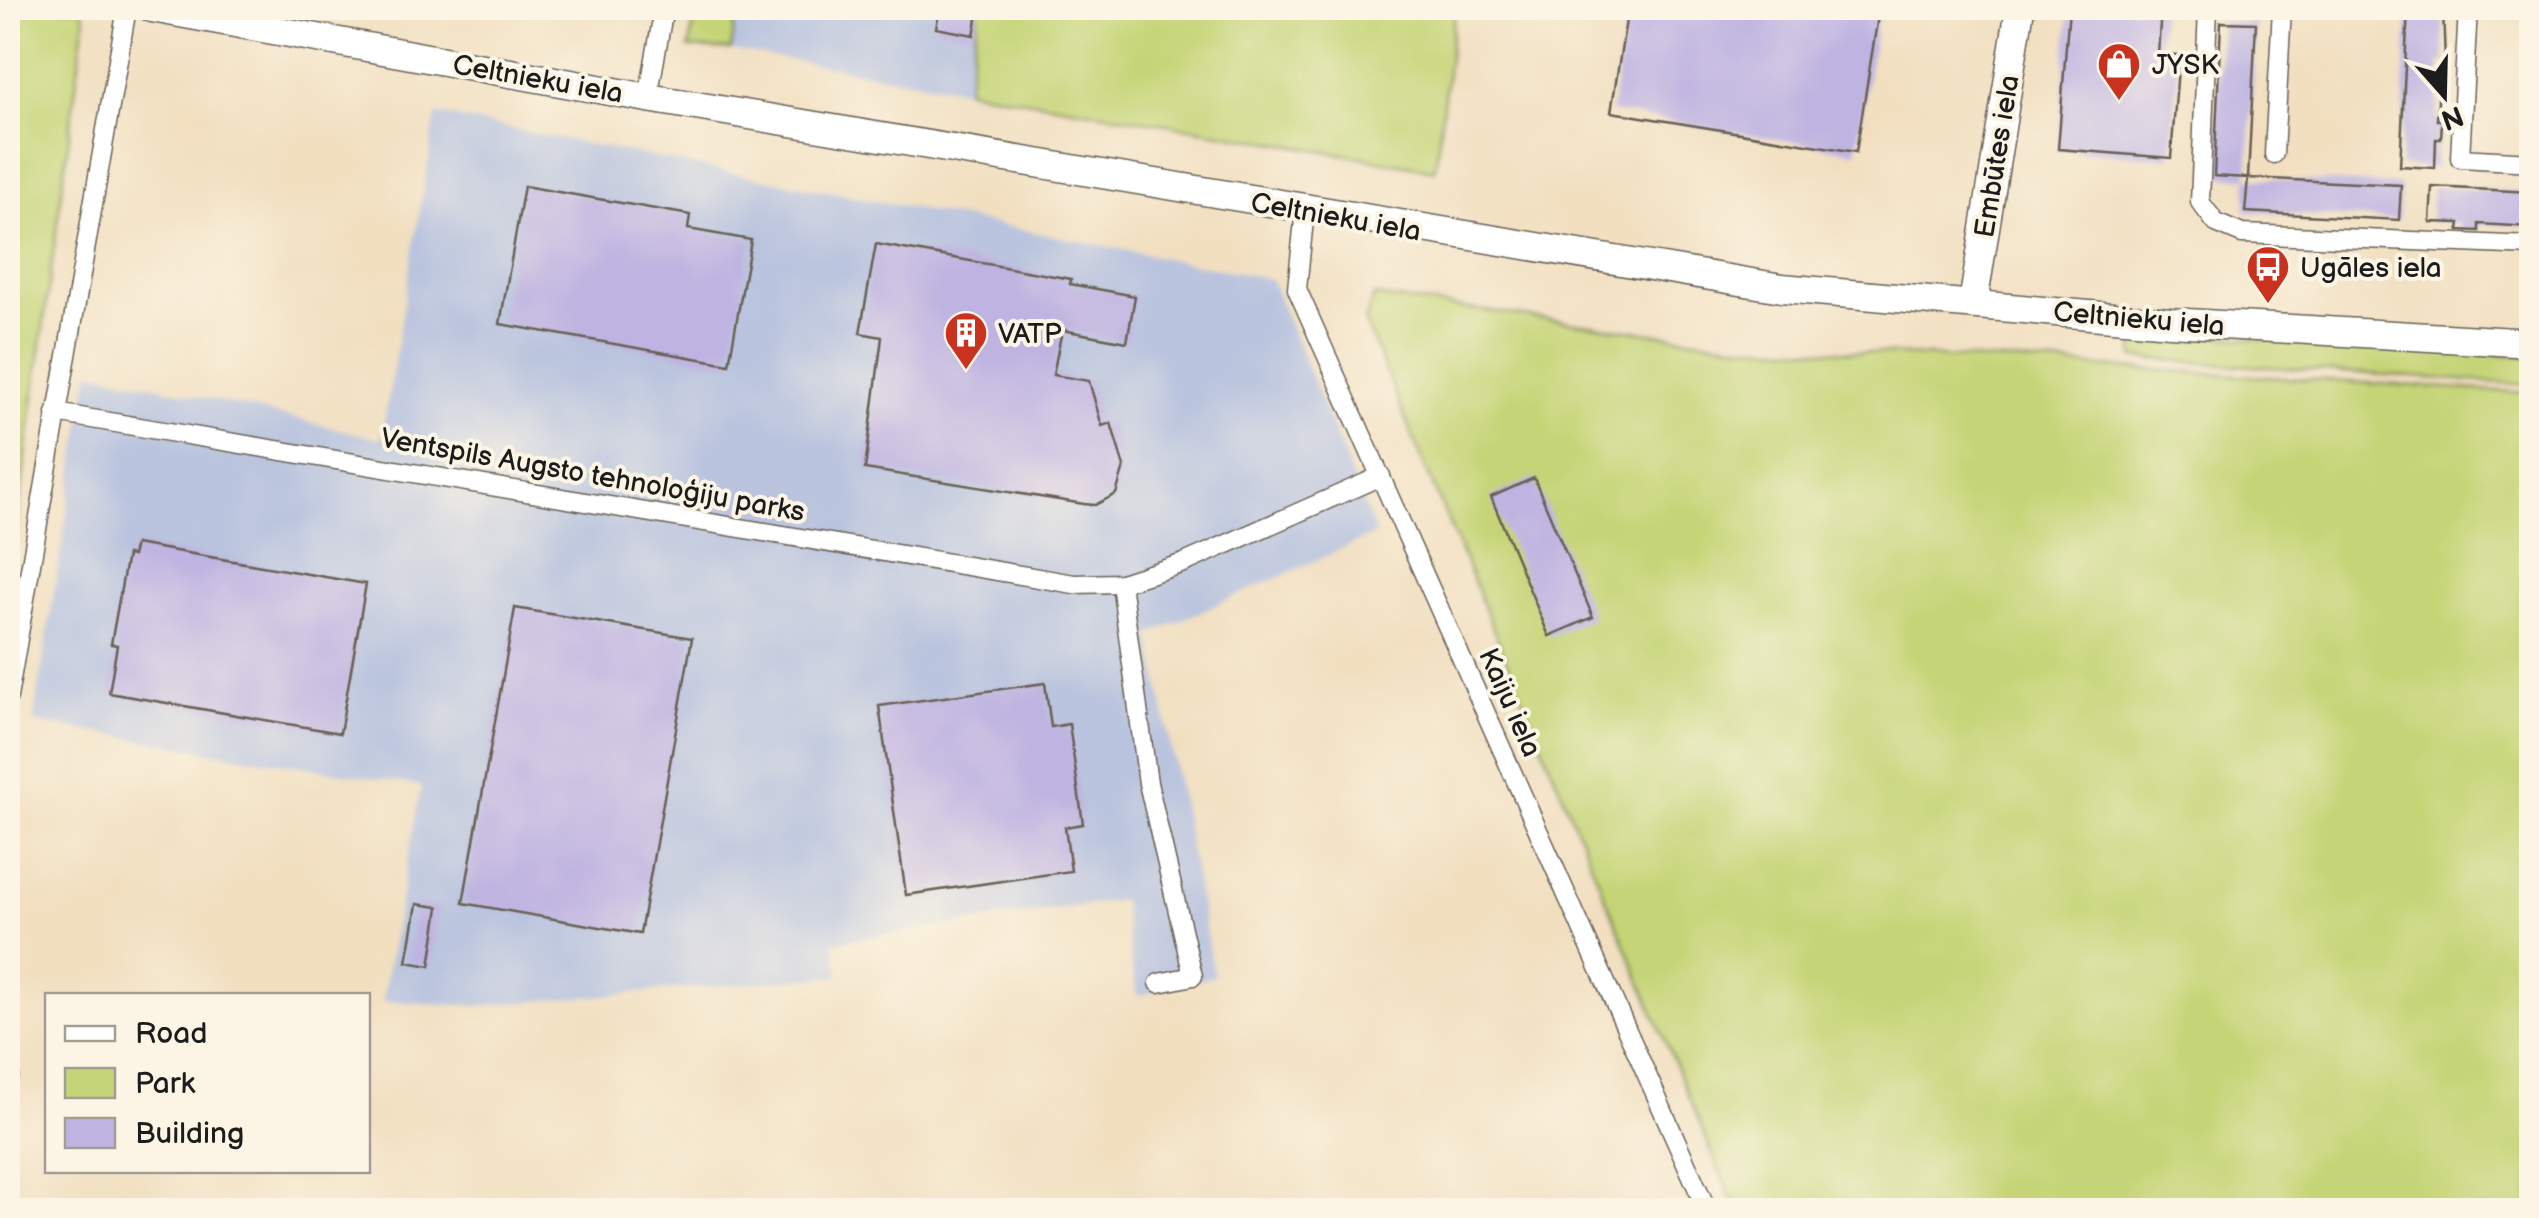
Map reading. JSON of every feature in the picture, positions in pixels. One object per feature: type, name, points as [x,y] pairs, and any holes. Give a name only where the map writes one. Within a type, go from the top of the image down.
[{"type":"street","points":[[8,697],[127,8]]},
{"type":"street","name":"Celtnieku iela","points":[[152,8],[648,98],[1782,288],[2532,344]]},
{"type":"street","points":[[648,98],[664,8]]},
{"type":"street","name":"Embūtes iela","points":[[1974,304],[2020,8]]},
{"type":"street","points":[[2208,8],[2200,202],[2216,223],[2242,234],[2532,246]]},
{"type":"street","points":[[2274,154],[2282,8]]},
{"type":"street","points":[[2468,8],[2460,158],[2532,162]]},
{"type":"street","name":"Kaiju iela","points":[[1305,210],[1296,289],[1706,1210]]},
{"type":"street","name":"Ventspils Augsto tehnoloģiju parks","points":[[56,413],[1074,584],[1120,584],[1184,563],[1381,476]]},
{"type":"street","points":[[1120,584],[1148,784],[1193,976],[1159,984]]},
{"type":"shaded area","points":[[737,8],[979,8],[967,90],[731,50]]},
{"type":"shaded area","points":[[436,114],[1271,279],[1376,534],[1150,634],[1214,976],[1137,996],[1122,900],[834,942],[839,976],[478,1006],[382,1001],[421,786],[33,722],[90,371],[381,439]]},
{"type":"green space","points":[[8,8],[81,8],[85,19],[8,588]]},
{"type":"green space","points":[[696,8],[737,8],[731,50],[689,48]]},
{"type":"green space","points":[[979,8],[1455,8],[1435,170],[967,90]]},
{"type":"green space","points":[[1374,296],[1741,345],[2531,393],[2531,1210],[1736,1210],[1365,322]]},
{"type":"green space","points":[[2197,335],[2531,356],[2531,385],[2134,358],[2134,339]]},
{"type":"building","points":[[940,8],[979,8],[974,35],[936,28]]},
{"type":"building","points":[[1628,8],[1879,10],[1856,152],[1611,112]]},
{"type":"building","name":"JYSK","points":[[2069,8],[2161,8],[2158,54],[2179,55],[2171,158],[2058,149]]},
{"type":"building","points":[[2408,8],[2443,8],[2445,62],[2440,61],[2437,120],[2442,120],[2441,139],[2436,139],[2435,168],[2400,166]]},
{"type":"building","points":[[2221,22],[2256,23],[2248,178],[2214,176]]},
{"type":"building","points":[[2248,178],[2401,185],[2399,220],[2245,212]]},
{"type":"building","points":[[524,186],[690,215],[688,229],[751,240],[729,364],[500,324]]},
{"type":"building","points":[[2432,187],[2532,192],[2532,227],[2479,224],[2479,231],[2459,230],[2460,223],[2430,222]]},
{"type":"building","name":"VATP","points":[[876,244],[1071,279],[1070,284],[1135,296],[1127,342],[1062,330],[1053,375],[1089,381],[1102,426],[1111,423],[1124,467],[1116,494],[1095,505],[1084,504],[865,469],[882,337],[860,333]]},
{"type":"building","points":[[1534,478],[1593,617],[1549,636],[1491,497]]},
{"type":"building","points":[[135,544],[366,584],[340,733],[109,693],[117,645],[111,644],[127,555],[132,556]]},
{"type":"building","points":[[515,608],[692,638],[640,934],[463,903]]},
{"type":"building","points":[[1045,683],[1051,727],[1069,724],[1083,824],[1065,827],[1071,871],[906,895],[879,706]]},
{"type":"building","points":[[417,904],[439,907],[430,966],[407,962]]},
{"type":"place","name":"JYSK","points":[[2119,102]]},
{"type":"place","name":"Ugāles iela","points":[[2268,305]]},
{"type":"place","name":"VATP","points":[[966,371]]}]
